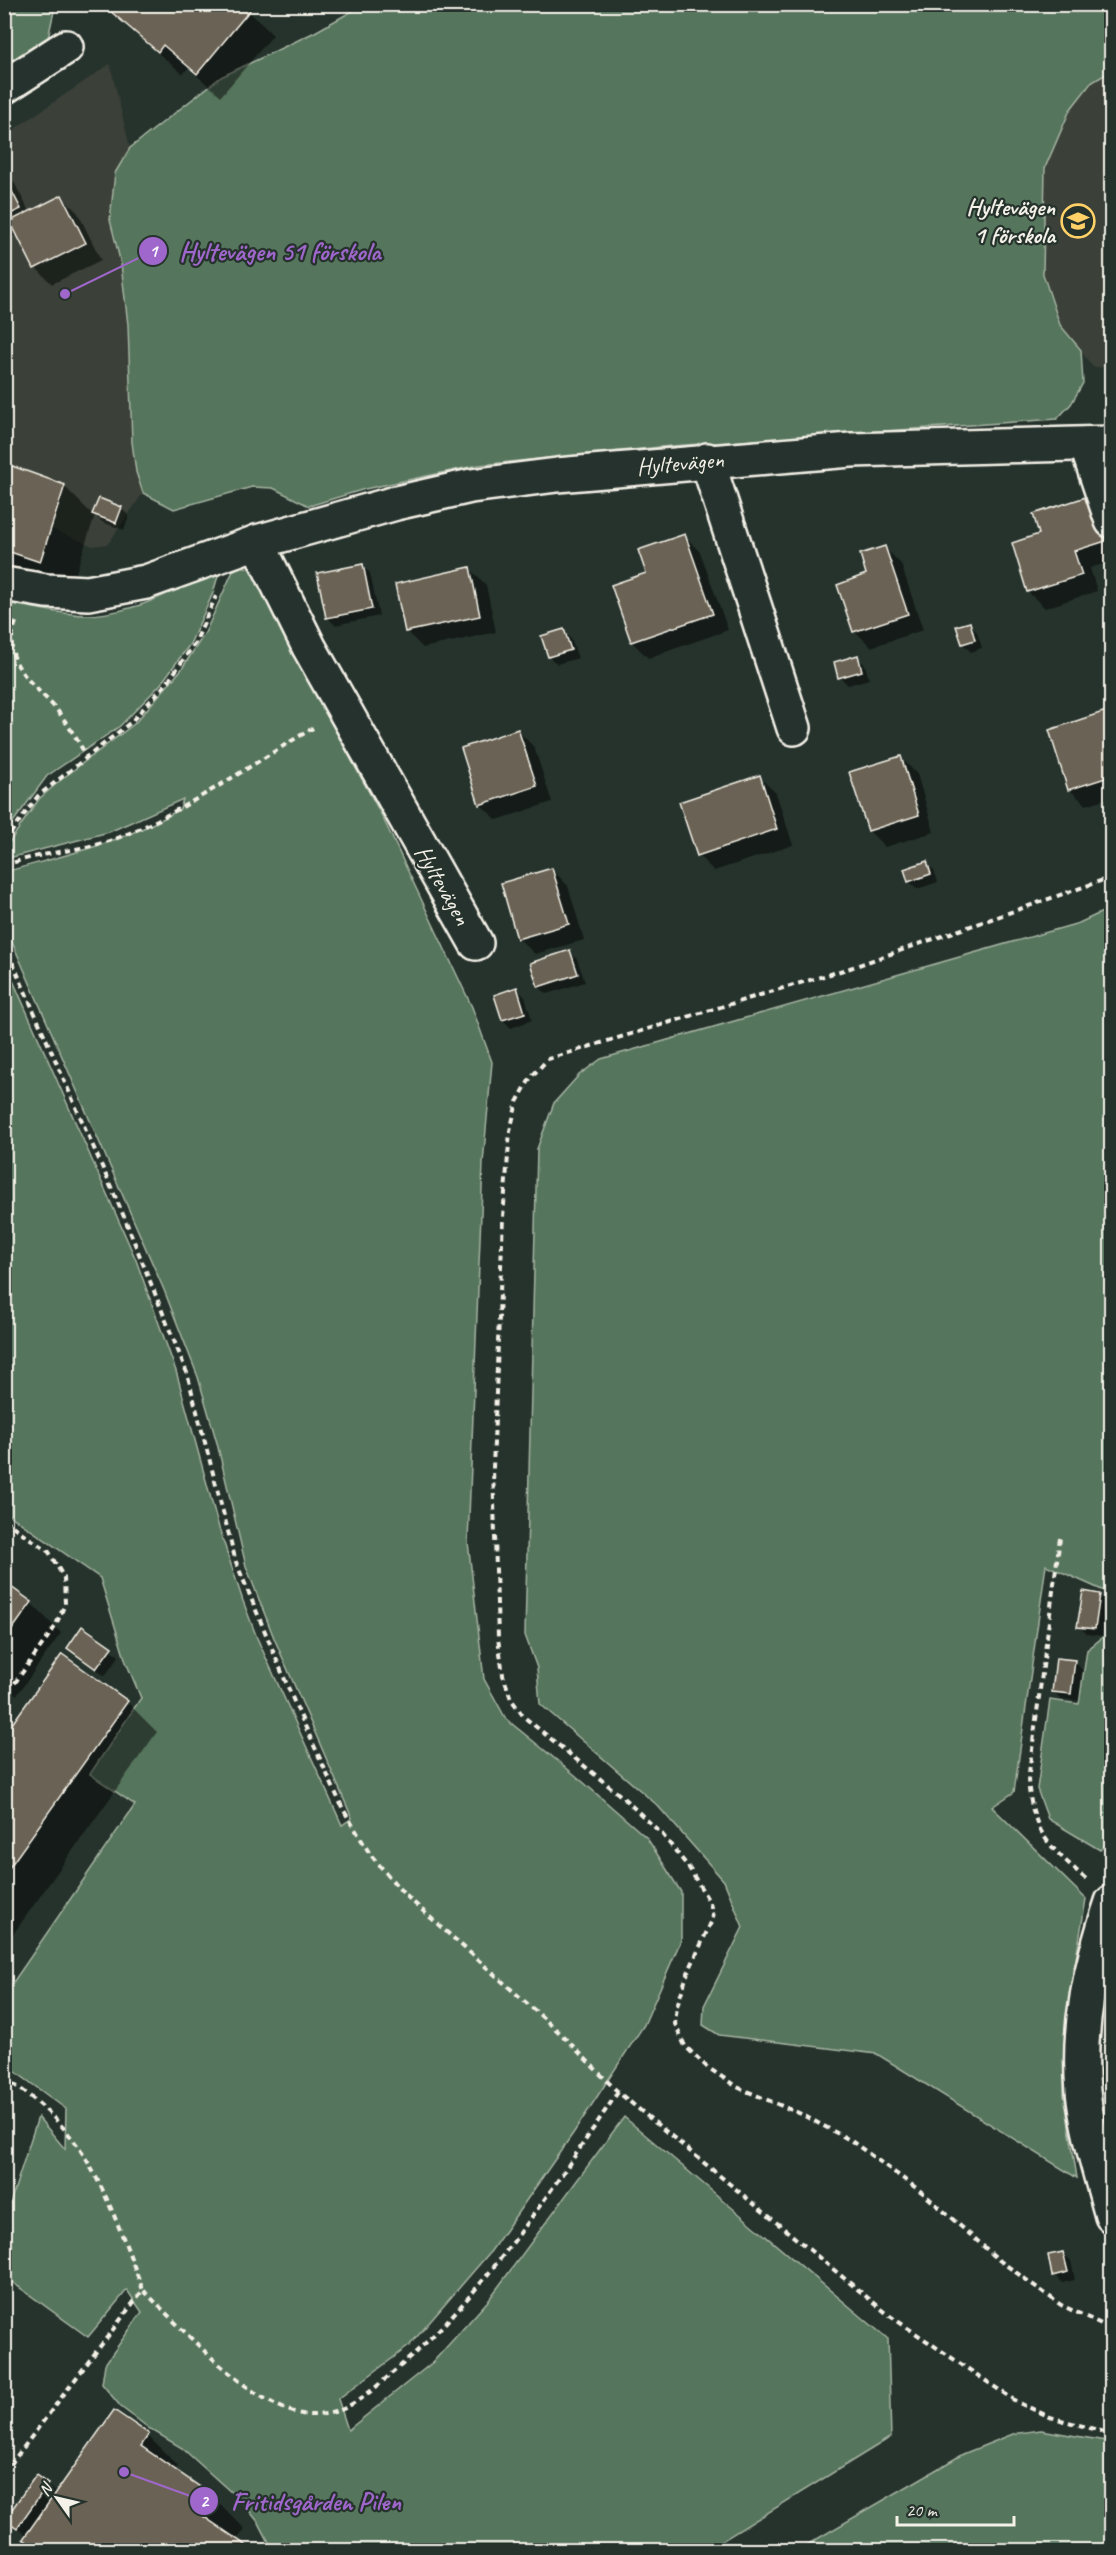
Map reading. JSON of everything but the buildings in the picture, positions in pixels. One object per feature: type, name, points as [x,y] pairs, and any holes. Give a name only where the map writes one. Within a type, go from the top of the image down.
[{"type":"street","points":[[4,87],[66,47]]},
{"type":"street","points":[[1103,437],[1112,521]]},
{"type":"street","name":"Hyltevägen","points":[[20,587],[88,593],[146,582],[257,542],[396,503],[471,486],[707,460],[1103,437]]},
{"type":"street","points":[[707,460],[794,728]]},
{"type":"street","name":"Hyltevägen","points":[[257,542],[309,647],[476,943]]},
{"type":"street","points":[[1111,1902],[1094,1955],[1084,2012],[1081,2058],[1083,2092],[1112,2216]]},
{"type":"path","points":[[4,842],[38,796],[130,723],[167,683],[195,643],[213,605],[224,575],[213,558]]},
{"type":"path","points":[[20,587],[11,648],[15,662],[25,679],[56,709],[87,757]]},
{"type":"path","points":[[4,866],[118,838],[156,821],[344,709]]},
{"type":"path","points":[[1112,877],[850,968],[548,1059],[531,1077],[518,1102],[510,1131],[503,1228],[493,1468],[498,1638],[503,1676],[511,1699],[525,1718],[620,1795],[662,1834],[689,1868],[710,1904],[713,1918],[687,1975],[676,2007],[675,2024],[685,2046],[707,2067],[737,2087],[801,2114],[850,2140],[923,2193],[999,2260],[1061,2305],[1112,2328]]},
{"type":"path","points":[[4,943],[125,1219],[187,1372],[236,1562],[295,1704],[343,1809],[370,1854],[403,1893],[560,2033],[618,2092],[890,2316],[1017,2402],[1050,2417],[1112,2434]]},
{"type":"path","points":[[4,1520],[49,1552],[64,1578],[65,1604],[55,1628],[4,1698]]},
{"type":"path","points":[[1060,1538],[1028,1780],[1030,1808],[1038,1828],[1052,1848],[1111,1902]]},
{"type":"path","points":[[4,2078],[23,2090],[50,2115],[81,2150],[110,2208],[143,2290],[216,2363],[254,2392],[289,2410],[311,2415],[342,2410],[374,2388],[430,2341],[490,2272],[618,2092]]},
{"type":"path","points":[[4,2473],[143,2290]]},
{"type":"shaded area","points":[[110,64],[130,148],[115,173],[110,220],[121,264],[128,325],[132,442],[136,472],[143,493],[108,544],[93,546],[50,529],[5,463],[4,136]]},
{"type":"shaded area","name":"Hyltevägen 1 förskola","points":[[1111,71],[1111,368],[1093,367],[1060,325],[1043,274],[1045,168],[1070,110],[1091,83]]},
{"type":"green space","points":[[5,5],[48,5],[54,11],[48,38],[5,68]]},
{"type":"green space","points":[[363,5],[1111,5],[1111,71],[1091,83],[1070,110],[1045,168],[1043,274],[1060,325],[1081,350],[1083,383],[1071,404],[1057,419],[671,446],[479,465],[365,489],[309,506],[273,488],[252,487],[174,509],[143,493],[136,472],[132,442],[128,325],[121,264],[110,220],[115,173],[130,148],[221,77],[315,32]]},
{"type":"green space","points":[[240,566],[249,568],[267,591],[324,710],[382,816],[472,1007],[492,1062],[483,1163],[468,1542],[484,1679],[506,1719],[647,1838],[681,1892],[681,1940],[644,2025],[574,2132],[491,2251],[409,2346],[338,2399],[348,2430],[433,2362],[487,2302],[624,2117],[888,2339],[891,2437],[707,2550],[273,2550],[259,2523],[243,2503],[182,2448],[150,2429],[121,2407],[102,2384],[105,2364],[142,2312],[127,2290],[88,2337],[5,2277],[5,2219],[38,2117],[65,2149],[66,2109],[5,2064],[5,1994],[135,1805],[90,1774],[141,1698],[126,1662],[100,1578],[5,1512],[4,960],[136,1260],[176,1371],[219,1528],[257,1638],[342,1825],[352,1818],[274,1638],[246,1566],[217,1443],[198,1377],[164,1290],[5,926],[5,872],[117,839],[180,809],[183,799],[109,832],[5,859],[8,844],[39,799],[134,724],[181,670],[205,633],[233,571]]},
{"type":"green space","points":[[218,576],[213,593],[190,644],[160,685],[120,726],[47,776],[5,833],[5,603],[73,614],[105,613],[137,606],[198,581]]},
{"type":"green space","points":[[1111,908],[1111,1594],[1046,1565],[1014,1792],[992,1807],[1086,1899],[1066,2018],[1064,2094],[1077,2178],[877,2054],[719,2035],[703,2025],[704,2006],[743,1927],[724,1881],[657,1805],[540,1704],[537,1668],[525,1635],[537,1149],[554,1103],[579,1075],[601,1059],[1079,923]]},
{"type":"green space","points":[[1111,1608],[1112,1839],[1100,1850],[1048,1819],[1037,1789],[1050,1700],[1079,1704],[1087,1650],[1108,1633]]},
{"type":"green space","points":[[1041,2430],[1111,2442],[1111,2536],[1097,2550],[798,2550],[963,2454],[1013,2434]]},
{"type":"place","name":"Hyltevägen 1 förskola","points":[[1078,221]]},
{"type":"place","name":"Hyltevägen 51 förskola","points":[[65,294]]},
{"type":"place","name":"Fritidsgården Pilen","points":[[124,2472]]}]
